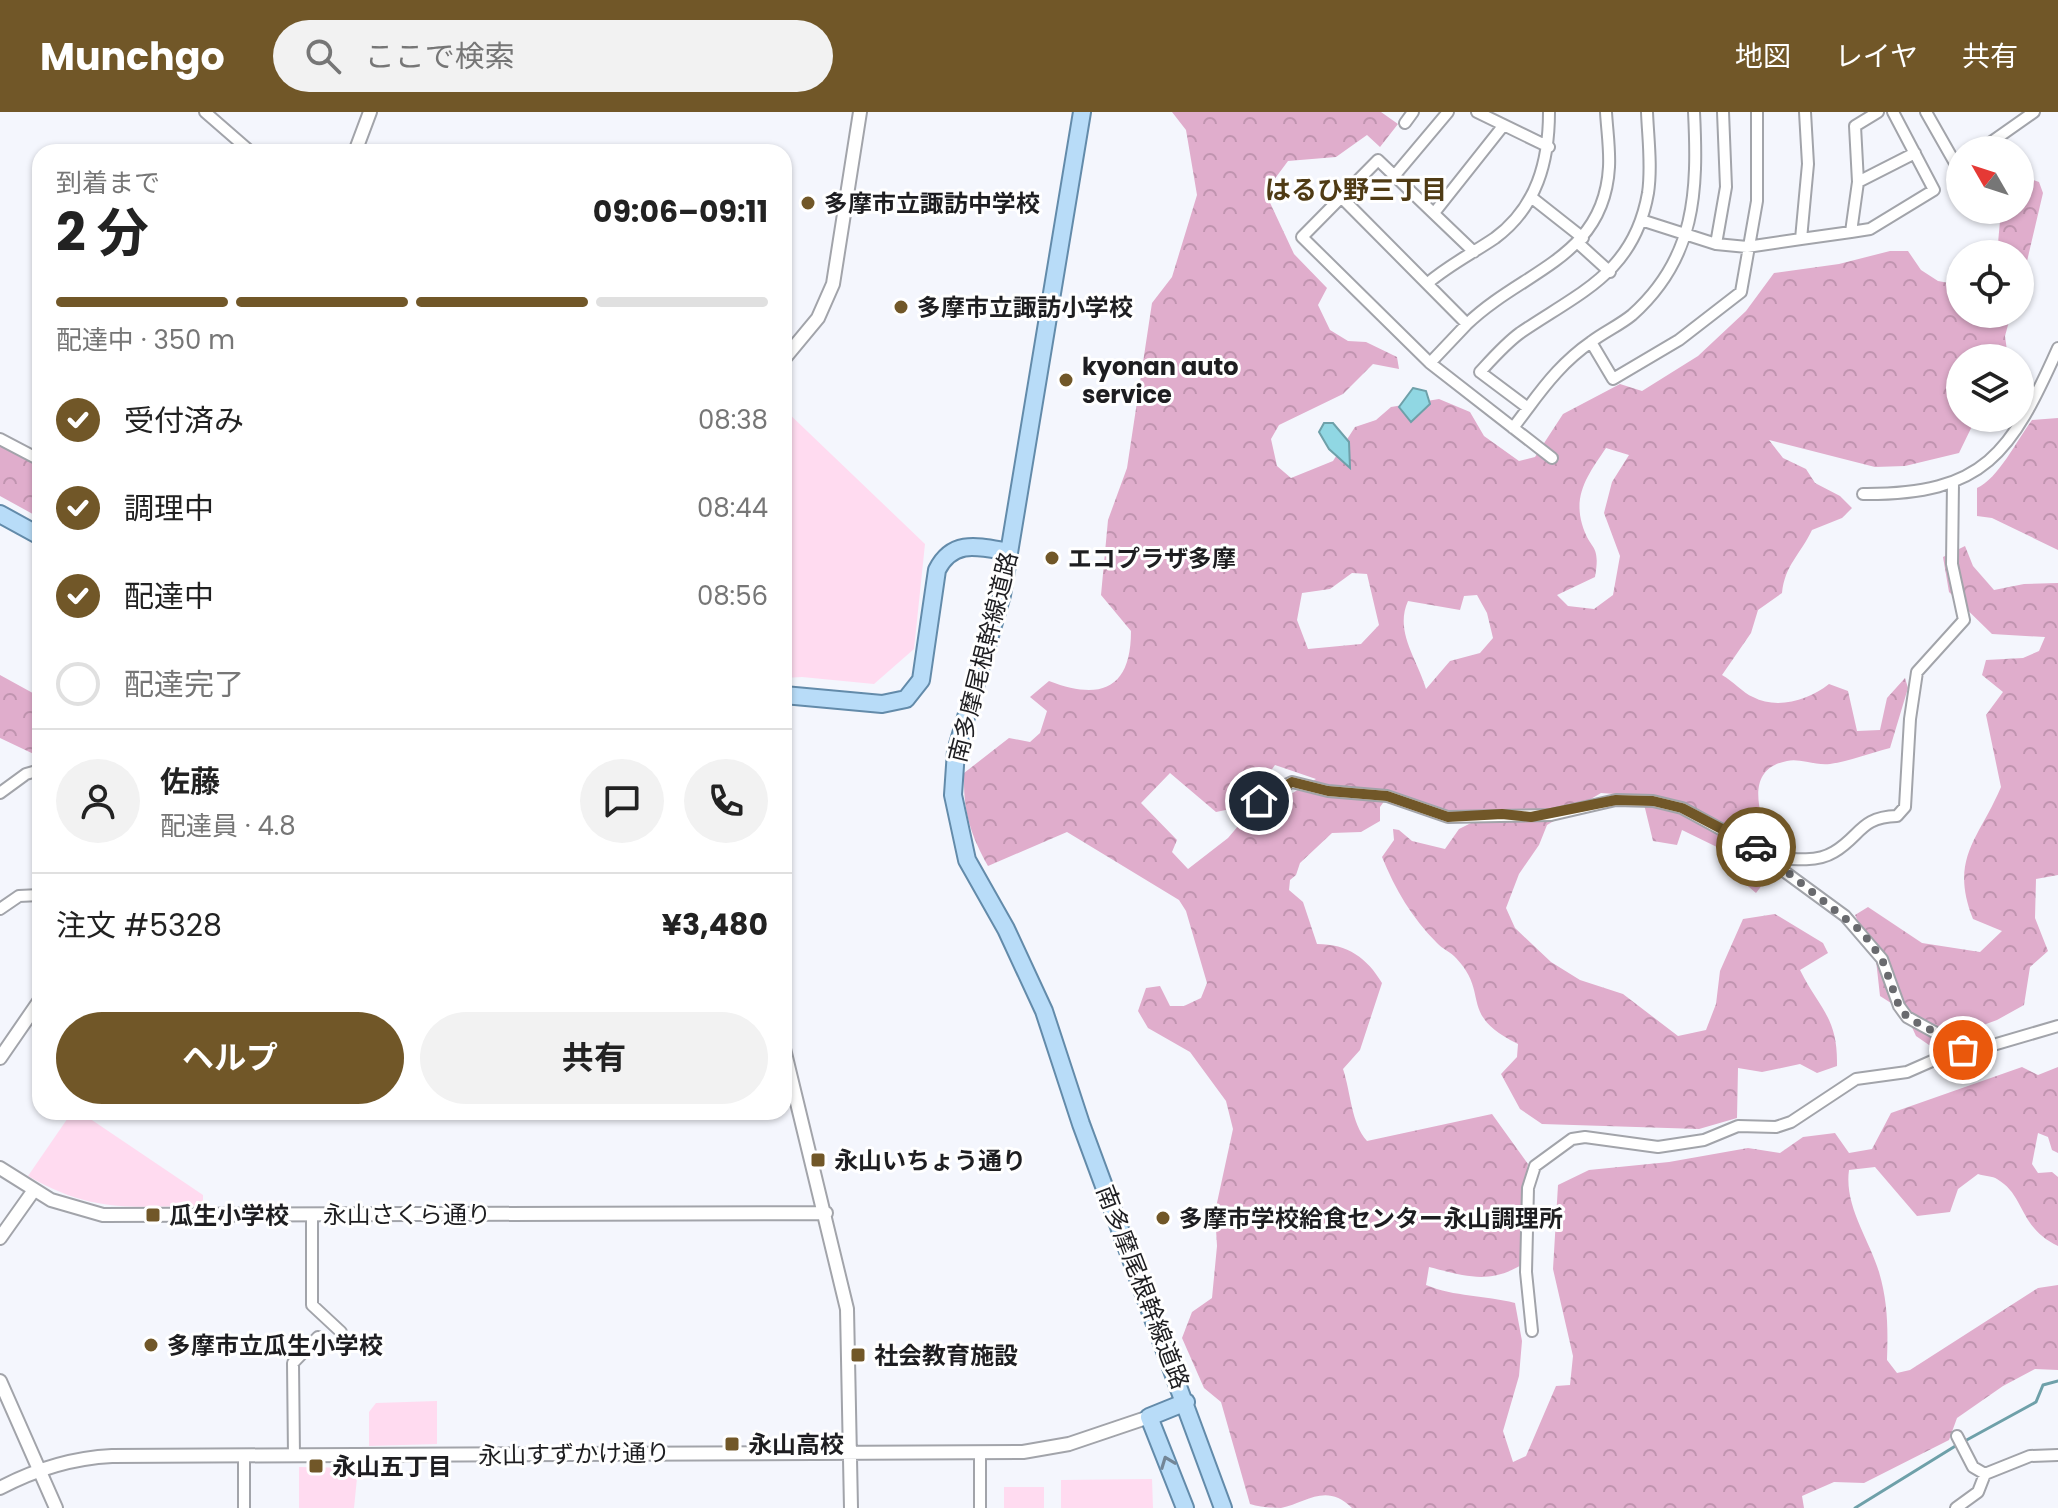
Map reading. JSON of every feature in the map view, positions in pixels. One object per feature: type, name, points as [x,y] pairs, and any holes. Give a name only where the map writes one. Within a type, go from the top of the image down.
[{"type":"main road","name":"南多摩尾根幹線道路","points":[[1082,112],[998,618],[956,751],[953,783],[956,817],[972,872],[1006,929],[1044,1011],[1081,1124],[1223,1508]]},
{"type":"main road","points":[[0,514],[32,532]]},
{"type":"main road","points":[[792,696],[882,704],[906,699],[921,680],[937,570],[942,559],[958,547],[1009,552]]},
{"type":"main road","name":"南多摩尾根幹線道路","points":[[1149,1417],[1186,1402]]},
{"type":"main road","name":"南多摩尾根幹線道路","points":[[1186,1402],[1196,1415],[1233,1508]]},
{"type":"main road","points":[[1149,1417],[1185,1508]]},
{"type":"street","points":[[205,112],[242,144]]},
{"type":"street","points":[[358,144],[370,112]]},
{"type":"street","points":[[792,349],[818,318],[833,284],[860,112]]},
{"type":"street","points":[[1405,123],[1413,112]]},
{"type":"street","points":[[1395,175],[1448,112]]},
{"type":"street","points":[[1477,112],[1549,147]]},
{"type":"street","points":[[1428,283],[1518,217],[1531,197],[1549,147],[1549,112]]},
{"type":"street","points":[[1430,363],[1499,296],[1567,255],[1593,226],[1606,190],[1610,165],[1606,112]]},
{"type":"street","points":[[1528,408],[1480,372],[1516,335],[1588,290],[1610,272],[1631,243],[1641,220],[1650,173],[1647,112]]},
{"type":"street","points":[[1513,428],[1559,367],[1630,316],[1646,300],[1675,259],[1696,187],[1694,112]]},
{"type":"street","points":[[1716,244],[1726,187],[1723,112]]},
{"type":"street","points":[[1591,342],[1613,379],[1679,340],[1741,292],[1757,201],[1757,112]]},
{"type":"street","points":[[1801,239],[1808,164],[1805,112]]},
{"type":"street","points":[[1851,232],[1858,182],[1855,126],[1878,112]]},
{"type":"street","points":[[1641,220],[1716,244],[1747,247],[1870,229],[1934,190],[1893,112]]},
{"type":"street","points":[[2000,136],[2034,112]]},
{"type":"street","points":[[1929,113],[1946,146]]},
{"type":"street","points":[[1434,213],[1503,126]]},
{"type":"street","points":[[1858,182],[1915,153]]},
{"type":"street","points":[[1474,252],[1378,160],[1302,237],[1430,363],[1552,458]]},
{"type":"street","points":[[1531,197],[1581,241],[1610,272]]},
{"type":"street","points":[[1342,198],[1467,324]]},
{"type":"street","points":[[1863,494],[1931,491],[1953,483],[1986,464],[2031,405],[2058,348]]},
{"type":"street","points":[[0,439],[32,456]]},
{"type":"street","points":[[1772,857],[1802,859],[1834,853],[1861,826],[1878,816],[1897,816],[1905,807],[1910,719],[1917,672],[1964,620],[1952,564],[1953,483]]},
{"type":"street","points":[[0,793],[32,772]]},
{"type":"street","points":[[1243,816],[1269,793],[1292,782],[1328,791],[1387,796],[1448,817],[1502,814],[1531,817],[1592,803],[1636,800],[1682,808],[1772,857],[1785,872],[1862,932],[1882,959],[1899,1006],[1907,1017],[1967,1050]]},
{"type":"street","points":[[0,909],[19,896],[32,895]]},
{"type":"street","points":[[0,1058],[32,1012]]},
{"type":"street","points":[[1532,1331],[1526,1272],[1528,1188],[1535,1166],[1572,1139],[1585,1137],[1658,1147],[1704,1140],[1738,1126],[1776,1127],[1791,1122],[1856,1079],[1907,1072],[1948,1054],[2058,1026]]},
{"type":"street","points":[[792,1080],[847,1309],[851,1508]]},
{"type":"street","name":"永山さくら通り","points":[[0,1168],[61,1205],[103,1215],[826,1213]]},
{"type":"street","points":[[0,1238],[34,1190]]},
{"type":"street","points":[[312,1214],[312,1305],[341,1332]]},
{"type":"street","points":[[294,1456],[293,1363],[318,1337]]},
{"type":"street","points":[[0,1381],[56,1508]]},
{"type":"street","name":"永山すずかけ通り","points":[[0,1488],[39,1469],[88,1457],[1023,1452],[1069,1444],[1149,1417]]},
{"type":"street","points":[[1957,1436],[1973,1467],[1985,1474]]},
{"type":"street","points":[[980,1452],[980,1508]]},
{"type":"street","points":[[1956,1508],[1978,1492],[1985,1474],[2030,1456],[2058,1455]]},
{"type":"street","points":[[244,1456],[244,1508]]},
{"type":"green space","points":[[1172,112],[1381,112],[1398,124],[1380,147],[1367,135],[1336,157],[1288,161],[1265,192],[1294,254],[1327,288],[1318,305],[1330,330],[1348,341],[1366,342],[1397,357],[1399,369],[1373,364],[1343,394],[1279,425],[1271,439],[1277,466],[1291,478],[1333,461],[1355,427],[1376,420],[1391,407],[1439,399],[1470,412],[1484,436],[1519,461],[1535,457],[1563,414],[1620,384],[1642,391],[1698,356],[1746,311],[1774,273],[1839,264],[1890,251],[1908,251],[1921,270],[1946,282],[1946,328],[2007,328],[2006,344],[1946,344],[1946,432],[1969,432],[1959,453],[1905,466],[1875,467],[1769,440],[1783,458],[1806,469],[1815,483],[1840,496],[1852,508],[1842,518],[1812,530],[1790,567],[1782,593],[1758,610],[1751,633],[1722,675],[1749,695],[1772,703],[1802,699],[1829,684],[1848,691],[1857,731],[1880,730],[1887,698],[1905,678],[1908,688],[1890,748],[1830,764],[1787,761],[1765,772],[1758,792],[1768,837],[1754,859],[1766,880],[1756,893],[1742,881],[1721,849],[1682,830],[1677,845],[1653,841],[1642,796],[1601,793],[1547,825],[1539,845],[1519,874],[1506,908],[1515,928],[1551,962],[1580,980],[1623,994],[1678,1036],[1706,1030],[1716,1004],[1720,971],[1743,919],[1775,914],[1823,943],[1828,953],[1800,970],[1831,1025],[1837,1049],[1837,1066],[1817,1073],[1800,1064],[1762,1072],[1738,1068],[1737,1118],[1699,1129],[1542,1124],[1520,1109],[1501,1074],[1517,1057],[1518,1044],[1488,1023],[1477,1004],[1466,971],[1412,913],[1382,857],[1394,840],[1393,829],[1412,841],[1445,849],[1459,829],[1473,822],[1472,811],[1436,812],[1391,792],[1380,807],[1380,821],[1361,832],[1332,833],[1300,863],[1296,875],[1290,880],[1289,890],[1303,902],[1317,944],[1356,954],[1370,966],[1382,983],[1360,1050],[1343,1069],[1354,1117],[1367,1141],[1492,1114],[1528,1164],[1523,1197],[1531,1259],[1505,1273],[1482,1277],[1429,1267],[1426,1285],[1448,1292],[1515,1303],[1522,1341],[1519,1376],[1503,1431],[1513,1462],[1526,1456],[1556,1386],[1570,1385],[1573,1356],[1553,1269],[1558,1185],[1589,1170],[1669,1162],[1748,1148],[1780,1153],[1803,1137],[1835,1133],[1849,1153],[1872,1149],[1891,1113],[2022,1067],[2038,1075],[2058,1067],[2058,1153],[2052,1150],[2048,1137],[2038,1133],[2032,1164],[2038,1173],[2052,1172],[2058,1177],[2058,1246],[2036,1230],[2013,1194],[1993,1177],[1978,1174],[1958,1189],[1950,1212],[1917,1216],[1875,1167],[1849,1170],[1848,1183],[1854,1209],[1879,1272],[1887,1327],[1887,1360],[1897,1373],[1910,1370],[2038,1288],[2058,1285],[2058,1370],[2035,1369],[2003,1386],[1957,1418],[1949,1440],[1864,1483],[1834,1482],[1802,1496],[1804,1508],[1352,1508],[1343,1500],[1325,1495],[1281,1508],[1250,1504],[1221,1402],[1204,1388],[1182,1338],[1192,1312],[1212,1298],[1217,1246],[1215,1212],[1233,1129],[1226,1101],[1190,1052],[1148,1028],[1138,1011],[1146,988],[1160,986],[1170,1006],[1184,1006],[1201,998],[1207,983],[1186,911],[1179,900],[1067,832],[988,866],[969,821],[964,786],[964,773],[1009,738],[1030,742],[1040,733],[1047,711],[1030,697],[1049,681],[1084,690],[1098,689],[1119,678],[1126,666],[1131,631],[1101,595],[1108,520],[1127,468],[1152,303],[1172,277],[1197,195],[1186,130]],"holes":[[[1606,448],[1629,455],[1612,482],[1604,513],[1620,556],[1613,595],[1594,609],[1568,606],[1557,595],[1595,577],[1596,552],[1582,524],[1580,502],[1589,474]],[[1352,573],[1367,574],[1379,625],[1361,644],[1308,649],[1297,620],[1302,593],[1330,589]],[[1477,595],[1487,613],[1493,638],[1480,653],[1450,661],[1426,689],[1405,635],[1404,612],[1408,601],[1460,610],[1464,596]],[[1275,765],[1316,779],[1239,825],[1228,838],[1188,869],[1172,852],[1177,840],[1141,803],[1170,773],[1216,812],[1226,810],[1250,796]]]},
{"type":"green space","points":[[2034,180],[2039,182],[2043,193],[2032,240],[1998,240],[2000,224],[2034,224]]},
{"type":"green space","points":[[2058,418],[2058,550],[1992,518],[1977,516],[1977,488],[2000,468],[2024,432],[2034,432],[2034,420]]},
{"type":"green space","points":[[0,446],[32,463],[32,514],[0,496]]},
{"type":"green space","points":[[1965,546],[1973,566],[1994,590],[2024,584],[2058,583],[2058,875],[2036,879],[2035,918],[2048,951],[2030,967],[2024,1005],[1997,1020],[1929,1045],[1916,1036],[1905,1012],[1880,996],[1876,960],[1855,915],[1868,907],[1922,943],[1980,952],[2002,931],[1973,919],[1964,880],[1970,850],[2001,787],[1986,715],[2003,692],[1982,675],[1986,660],[2023,658],[2039,651],[2045,637],[1992,634],[1949,592],[1943,557]]},
{"type":"green space","points":[[0,675],[32,693],[32,753],[0,738]]},
{"type":"shaded area","points":[[792,417],[925,544],[914,649],[874,684],[792,678]]},
{"type":"shaded area","points":[[66,1120],[92,1120],[203,1195],[203,1206],[133,1207],[93,1202],[73,1197],[28,1176]]},
{"type":"shaded area","points":[[437,1401],[437,1444],[369,1446],[369,1412],[376,1403]]},
{"type":"shaded area","points":[[299,1467],[358,1468],[354,1508],[299,1508]]},
{"type":"shaded area","points":[[1152,1479],[1153,1508],[1061,1508],[1061,1480]]},
{"type":"shaded area","points":[[1004,1487],[1044,1487],[1044,1508],[1004,1508]]},
{"type":"water","points":[[1413,388],[1426,391],[1430,404],[1411,422],[1399,407]]},
{"type":"water","points":[[1324,423],[1333,423],[1349,442],[1350,468],[1329,449],[1319,432]]},
{"type":"waterway","points":[[1963,1442],[2036,1402],[2043,1385],[2058,1381]]},
{"type":"waterway","points":[[1855,1508],[1957,1445]]},
{"type":"way so far","points":[[1756,847],[1862,932],[1882,959],[1899,1006],[1907,1017],[1967,1050],[1963,1050]]},
{"type":"place","name":"多摩市立諏訪中学校","points":[[808,203]]},
{"type":"place","name":"多摩市立諏訪小学校","points":[[901,307]]},
{"type":"place","name":"kyonan auto service","points":[[1066,380]]},
{"type":"place","name":"エコプラザ多摩","points":[[1052,558]]},
{"type":"place","name":"永山いちょう通り","points":[[818,1160]]},
{"type":"place","name":"瓜生小学校","points":[[153,1215]]},
{"type":"place","name":"多摩市学校給食センター永山調理所","points":[[1163,1218]]},
{"type":"place","name":"多摩市立瓜生小学校","points":[[151,1345]]},
{"type":"place","name":"社会教育施設","points":[[858,1355]]},
{"type":"place","name":"永山高校","points":[[732,1444]]},
{"type":"place","name":"永山五丁目","points":[[316,1466]]},
{"type":"district","name":"はるひ野三丁目","points":[[1356,190]]},
{"type":"route","points":[[1259,801],[1292,782],[1300,782],[1328,791],[1387,796],[1448,817],[1502,814],[1531,817],[1551,815],[1592,803],[1653,801],[1708,819],[1756,847]]}]
